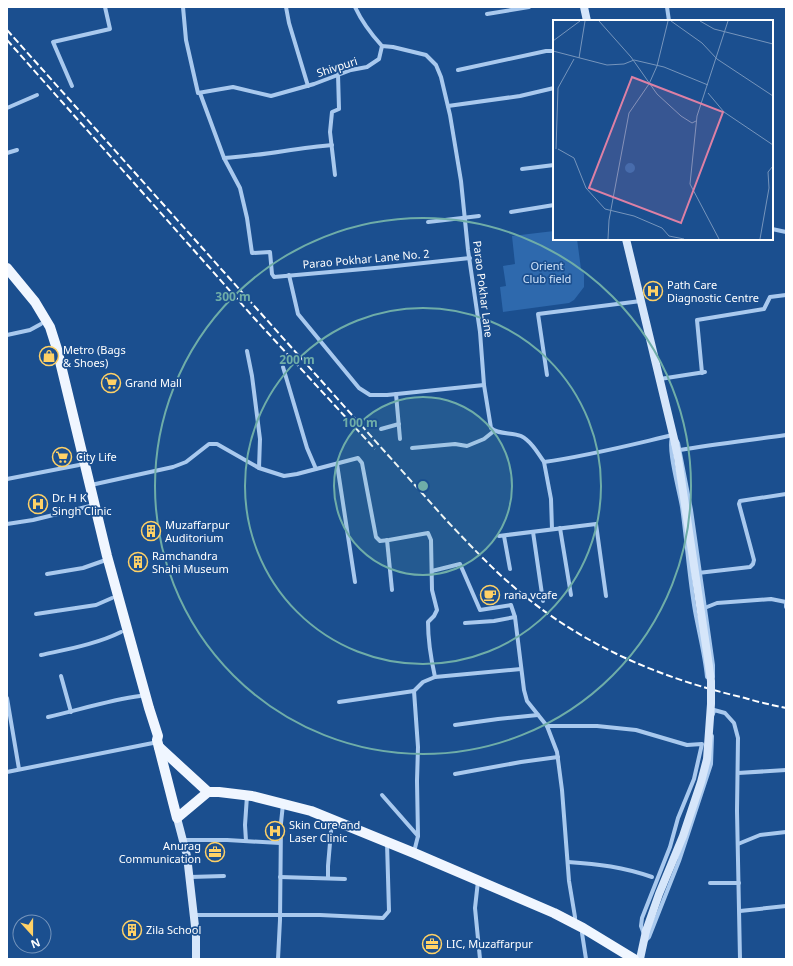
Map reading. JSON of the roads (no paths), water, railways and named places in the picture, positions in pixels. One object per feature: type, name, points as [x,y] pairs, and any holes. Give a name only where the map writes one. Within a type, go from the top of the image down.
[{"type":"main road","points":[[584,7],[586,20]]},
{"type":"main road","points":[[626,240],[677,447],[711,681],[707,759],[701,782],[676,853],[661,888],[645,936],[640,959]]},
{"type":"main road","points":[[7,268],[35,302],[50,327],[62,367],[107,556],[158,736],[158,743],[187,856],[196,935],[196,959]]},
{"type":"main road","points":[[7,278],[29,304],[41,324],[54,363],[121,632],[154,739],[208,792]]},
{"type":"main road","points":[[177,818],[208,792],[220,792],[247,796],[311,811],[554,913],[634,959]]},
{"type":"street","points":[[72,86],[53,42],[110,29],[105,7]]},
{"type":"street","points":[[183,7],[186,40],[198,93],[200,92],[224,158],[263,155],[312,146],[332,145]]},
{"type":"street","points":[[286,7],[289,23],[308,86]]},
{"type":"street","points":[[355,7],[370,33],[382,46]]},
{"type":"street","points":[[487,14],[529,7]]},
{"type":"street","points":[[667,7],[669,20]]},
{"type":"street","name":"Shivpuri","points":[[200,92],[233,87],[271,96],[285,93],[338,74],[368,67],[379,59],[382,46]]},
{"type":"street","name":"Parao Pokhar Lane","points":[[382,46],[422,53],[436,64],[441,77],[448,106],[461,181],[480,332],[484,385],[491,428],[494,431]]},
{"type":"street","points":[[458,70],[553,51]]},
{"type":"street","points":[[335,175],[330,132],[332,112],[338,109],[338,74]]},
{"type":"street","points":[[448,106],[520,96],[553,88]]},
{"type":"street","points":[[7,108],[37,95]]},
{"type":"street","points":[[7,153],[17,150]]},
{"type":"street","name":"Parao Pokhar Lane No. 2","points":[[224,158],[240,188],[247,218],[252,253],[270,252],[272,274],[274,277],[470,258]]},
{"type":"street","points":[[522,169],[553,165]]},
{"type":"street","points":[[511,212],[553,205]]},
{"type":"street","points":[[428,222],[479,216]]},
{"type":"street","points":[[773,229],[786,232]]},
{"type":"street","points":[[289,275],[298,314],[359,388],[370,395],[396,394],[484,385]]},
{"type":"street","points":[[660,379],[703,372],[697,320],[764,309],[770,297],[786,295]]},
{"type":"street","points":[[547,375],[538,314],[642,301]]},
{"type":"street","points":[[7,335],[30,330],[41,324]]},
{"type":"street","points":[[248,351],[260,439],[259,468]]},
{"type":"street","points":[[283,367],[307,448],[316,469]]},
{"type":"street","points":[[396,394],[400,439]]},
{"type":"street","points":[[380,428],[399,424]]},
{"type":"street","points":[[412,448],[455,444],[467,446],[484,439],[494,431],[508,432],[525,438],[544,462],[551,499],[552,530]]},
{"type":"street","points":[[544,462],[595,453],[673,435]]},
{"type":"street","points":[[673,435],[670,438],[671,449],[682,507],[695,611],[707,677],[714,677],[713,665],[691,510],[677,447],[753,440],[786,435]]},
{"type":"street","points":[[91,485],[173,467],[186,462],[209,444],[217,444],[259,468],[284,476],[298,474],[358,458],[362,463],[376,537],[380,541],[428,533],[431,540],[432,590],[437,610],[428,622],[428,628],[432,663],[436,677]]},
{"type":"street","points":[[336,464],[355,582]]},
{"type":"street","points":[[7,479],[79,465]]},
{"type":"street","points":[[690,574],[750,567],[754,560],[739,504],[740,501],[786,494]]},
{"type":"street","points":[[7,524],[33,520],[90,506]]},
{"type":"street","points":[[499,536],[596,524],[606,596]]},
{"type":"street","points":[[560,528],[571,595]]},
{"type":"street","points":[[533,532],[543,601]]},
{"type":"street","points":[[504,536],[510,569]]},
{"type":"street","points":[[387,540],[392,590]]},
{"type":"street","points":[[47,574],[83,568],[103,561]]},
{"type":"street","points":[[432,570],[460,564],[480,610],[511,605],[515,617],[521,669],[527,701],[547,726],[558,757],[569,881],[575,917],[582,933],[586,959]]},
{"type":"street","points":[[36,614],[96,605],[112,598]]},
{"type":"street","points":[[695,611],[717,603],[771,599],[786,602],[786,606]]},
{"type":"street","points":[[465,623],[494,621],[515,617]]},
{"type":"street","points":[[41,655],[114,636],[121,632]]},
{"type":"street","points":[[339,702],[414,691],[423,682],[436,677],[521,669]]},
{"type":"street","points":[[61,676],[71,712]]},
{"type":"street","points":[[414,691],[418,747],[418,836],[414,853]]},
{"type":"street","points":[[48,717],[119,699],[140,696]]},
{"type":"street","points":[[7,698],[19,769]]},
{"type":"street","points":[[547,726],[597,726],[636,730],[687,745],[702,744],[694,780],[678,818],[670,847],[642,918],[641,926],[645,936],[649,937],[679,861],[711,764],[714,710],[725,713],[734,723],[738,738],[740,959]]},
{"type":"street","points":[[455,726],[498,718],[538,715]]},
{"type":"street","points":[[7,772],[158,743]]},
{"type":"street","points":[[455,774],[558,757]]},
{"type":"street","points":[[738,773],[786,770]]},
{"type":"street","points":[[246,841],[245,824],[247,796]]},
{"type":"street","points":[[382,796],[418,836]]},
{"type":"street","points":[[278,959],[280,915],[280,843],[283,804]]},
{"type":"street","points":[[328,878],[332,820]]},
{"type":"street","points":[[738,844],[760,835],[786,832]]},
{"type":"street","points":[[183,840],[280,843]]},
{"type":"street","points":[[194,915],[280,915],[383,918],[389,911],[386,842]]},
{"type":"street","points":[[568,862],[600,864],[630,870],[652,877]]},
{"type":"street","points":[[189,877],[224,876]]},
{"type":"street","points":[[280,878],[345,879]]},
{"type":"street","points":[[478,881],[476,908],[480,959]]},
{"type":"street","points":[[710,883],[739,883]]},
{"type":"street","points":[[740,911],[786,906]]},
{"type":"railway","points":[[7,30],[447,521],[511,585],[572,630],[627,659],[655,671],[714,690],[786,708]]},
{"type":"railway","points":[[7,40],[255,319],[375,449]]},
{"type":"place","name":"Path Care Diagnostic Centre","points":[[653,291]]},
{"type":"place","name":"Metro (Bags & Shoes)","points":[[49,356]]},
{"type":"place","name":"Grand Mall","points":[[111,383]]},
{"type":"place","name":"City Life","points":[[62,457]]},
{"type":"place","name":"Dr. H K Singh Clinic","points":[[38,504]]},
{"type":"place","name":"Muzaffarpur Auditorium","points":[[151,531]]},
{"type":"place","name":"Ramchandra Shahi Museum","points":[[138,562]]},
{"type":"place","name":"rana vcafe","points":[[490,595]]},
{"type":"place","name":"Skin Cure and Laser Clinic","points":[[275,831]]},
{"type":"place","name":"Anurag Communication","points":[[215,852]]},
{"type":"place","name":"Zila School","points":[[132,930]]},
{"type":"place","name":"LIC, Muzaffarpur","points":[[432,944]]},
{"type":"park label","name":"Orient Club field","points":[[547,272]]}]
